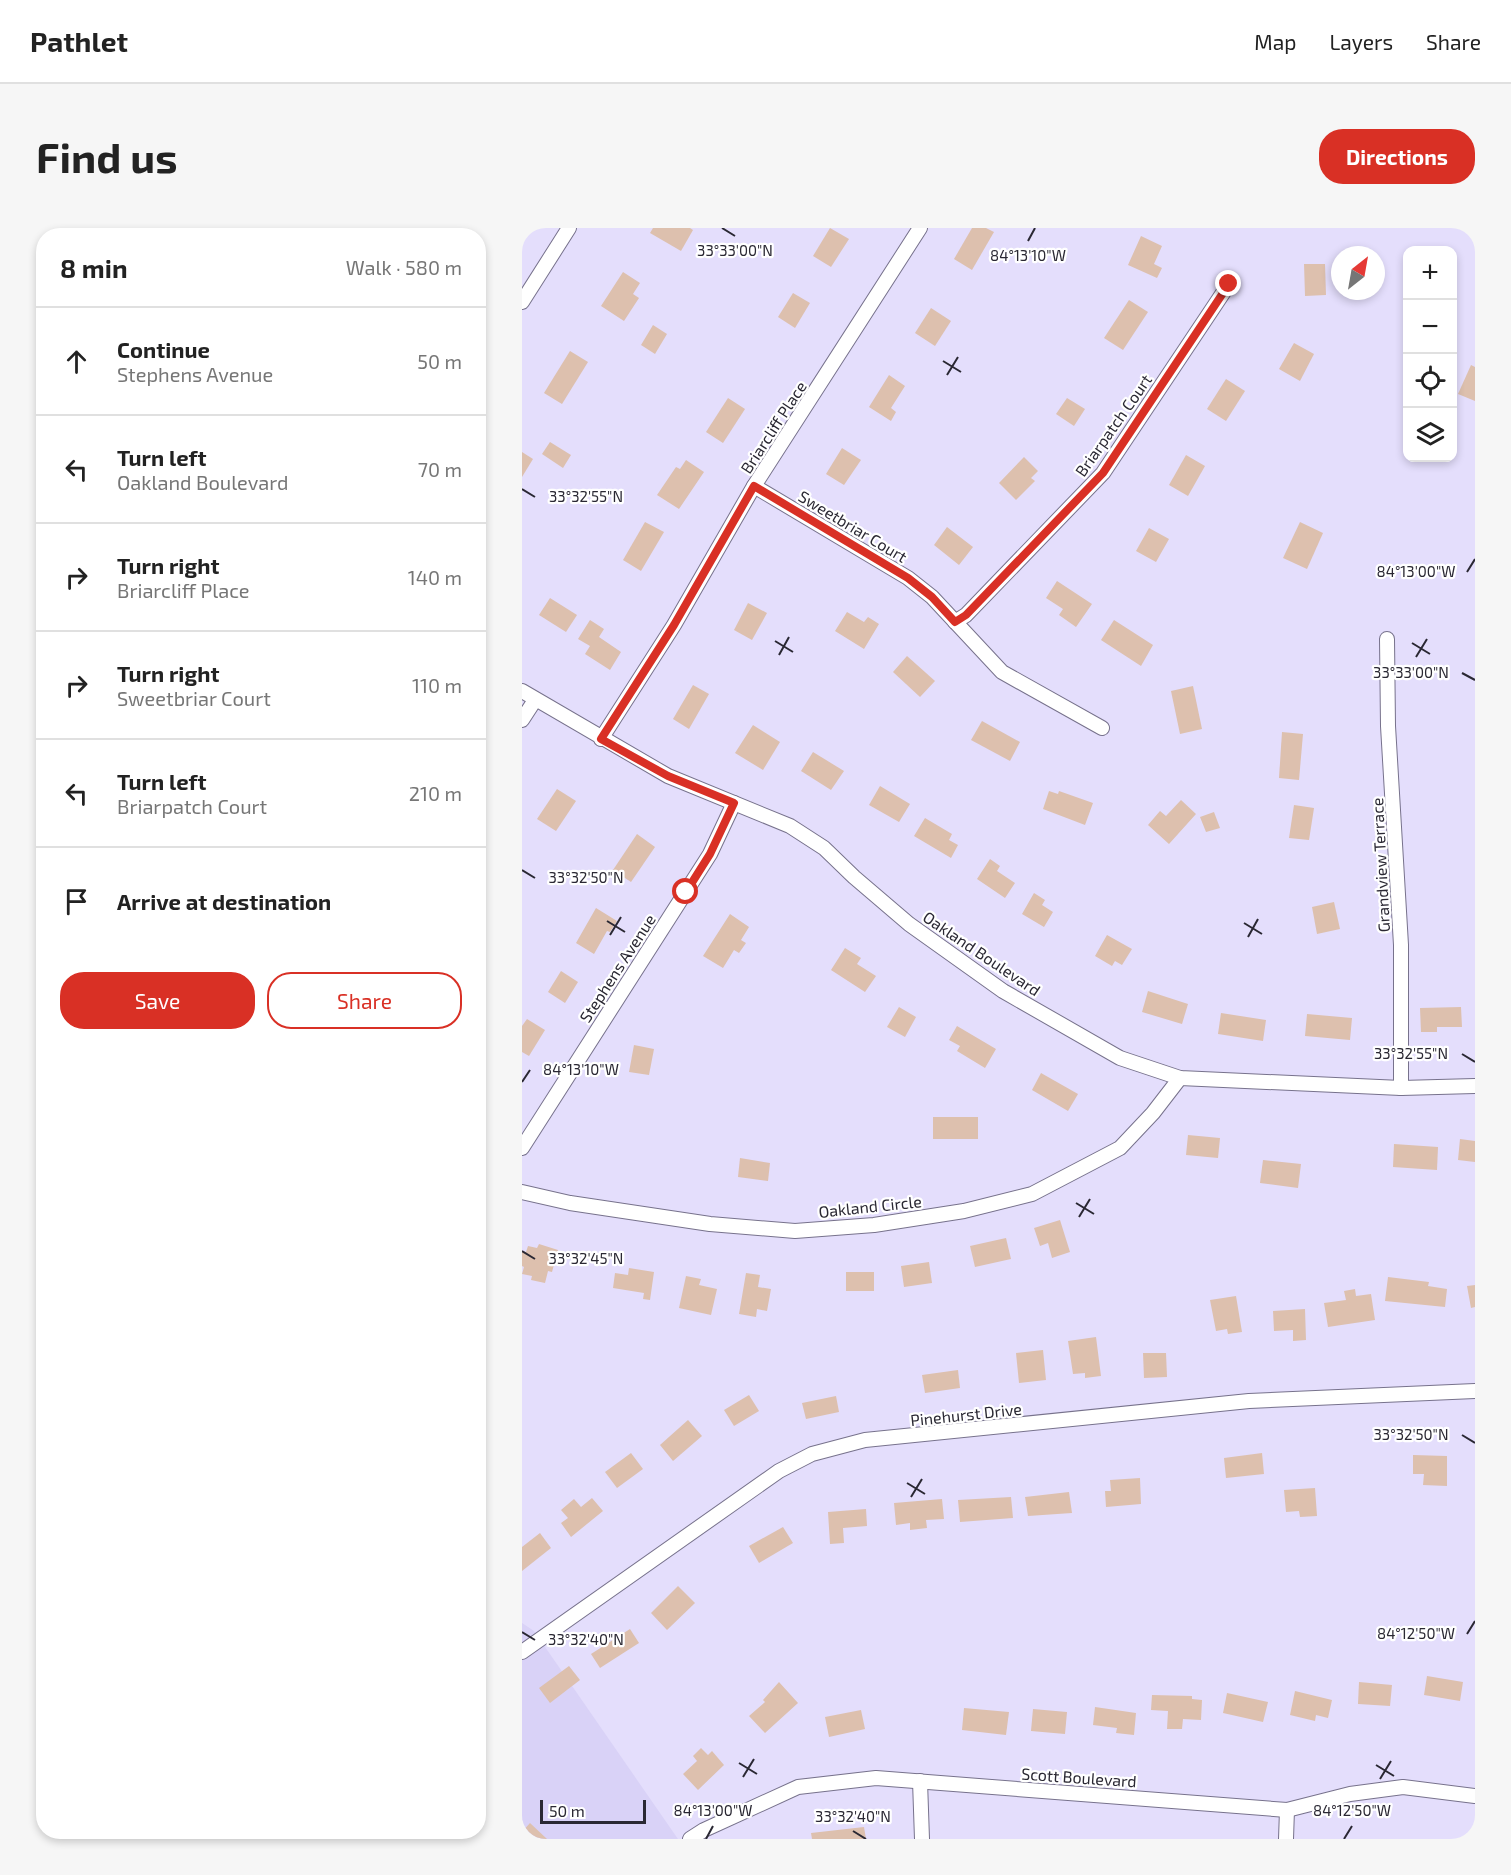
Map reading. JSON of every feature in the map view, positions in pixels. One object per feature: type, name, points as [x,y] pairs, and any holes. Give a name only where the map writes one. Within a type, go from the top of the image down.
[{"type":"street","points":[[522,302],[569,228]]},
{"type":"street","name":"Briarcliff Place","points":[[601,739],[674,625],[754,486],[920,228]]},
{"type":"street","name":"Briarpatch Court","points":[[955,622],[966,615],[1103,473],[1229,284]]},
{"type":"street","name":"Sweetbriar Court","points":[[754,486],[908,578],[932,597],[1002,672],[1102,728]]},
{"type":"street","name":"Grandview Terrace","points":[[1387,639],[1388,726],[1401,945],[1401,1088]]},
{"type":"street","name":"Oakland Boulevard","points":[[522,691],[668,776],[790,826],[824,848],[909,924],[1003,991],[1120,1058],[1180,1078],[1401,1088],[1475,1086]]},
{"type":"street","points":[[522,720],[535,700]]},
{"type":"street","name":"Stephens Avenue","points":[[522,1148],[710,854],[734,803]]},
{"type":"street","name":"Oakland Circle","points":[[522,1192],[570,1203],[710,1224],[795,1231],[874,1225],[964,1211],[1032,1194],[1120,1148],[1153,1113],[1180,1078]]},
{"type":"street","name":"Pinehurst Drive","points":[[522,1652],[779,1472],[812,1454],[865,1440],[1249,1401],[1475,1391]]},
{"type":"street","name":"Scott Boulevard","points":[[690,1839],[704,1830],[798,1787],[876,1778],[1287,1810],[1350,1794],[1403,1787],[1475,1796]]},
{"type":"street","points":[[920,1781],[922,1839]]},
{"type":"street","points":[[1286,1839],[1287,1810]]},
{"type":"shaded area","points":[[522,1623],[534,1631],[678,1839],[522,1839]]},
{"type":"building","points":[[653,228],[690,228],[693,230],[681,251],[650,233]]},
{"type":"building","points":[[830,228],[849,239],[831,267],[813,256]]},
{"type":"building","points":[[972,228],[986,228],[994,232],[972,270],[954,259]]},
{"type":"building","points":[[1141,236],[1162,246],[1154,264],[1162,268],[1157,278],[1128,265]]},
{"type":"building","points":[[1304,264],[1325,264],[1326,295],[1305,296]]},
{"type":"building","points":[[623,272],[640,283],[633,294],[639,298],[624,321],[601,306]]},
{"type":"building","points":[[793,293],[810,303],[795,328],[778,317]]},
{"type":"building","points":[[1129,300],[1148,312],[1123,350],[1104,338]]},
{"type":"building","points":[[931,308],[951,321],[935,346],[915,333]]},
{"type":"building","points":[[653,325],[667,334],[655,354],[641,345]]},
{"type":"building","points":[[1294,343],[1314,354],[1300,381],[1279,369]]},
{"type":"building","points":[[570,351],[588,362],[562,404],[544,393]]},
{"type":"building","points":[[1471,365],[1475,367],[1475,401],[1458,394]]},
{"type":"building","points":[[889,375],[905,386],[891,408],[896,412],[891,421],[869,407]]},
{"type":"building","points":[[1226,379],[1245,391],[1226,421],[1207,409]]},
{"type":"building","points":[[728,398],[745,409],[723,443],[706,432]]},
{"type":"building","points":[[1067,398],[1085,409],[1074,426],[1056,414]]},
{"type":"building","points":[[550,442],[571,455],[563,468],[542,454]]},
{"type":"building","points":[[842,448],[861,460],[844,485],[826,474]]},
{"type":"building","points":[[522,452],[533,459],[522,477]]},
{"type":"building","points":[[1186,455],[1205,466],[1188,496],[1169,485]]},
{"type":"building","points":[[1024,457],[1038,471],[1031,478],[1035,481],[1016,500],[999,483]]},
{"type":"building","points":[[686,460],[704,472],[679,509],[657,495],[676,467],[680,469]]},
{"type":"building","points":[[645,522],[664,532],[641,571],[623,560]]},
{"type":"building","points":[[1300,522],[1323,533],[1307,569],[1283,558]]},
{"type":"building","points":[[947,527],[973,547],[959,565],[934,545]]},
{"type":"building","points":[[1149,528],[1169,539],[1156,562],[1136,551]]},
{"type":"building","points":[[1057,581],[1092,604],[1076,627],[1059,615],[1063,609],[1046,598]]},
{"type":"building","points":[[550,598],[577,615],[566,632],[539,615]]},
{"type":"building","points":[[748,603],[767,613],[752,640],[734,630]]},
{"type":"building","points":[[847,612],[864,622],[868,617],[879,624],[864,649],[835,631]]},
{"type":"building","points":[[590,620],[604,629],[599,637],[621,652],[610,670],[585,654],[590,646],[578,639]]},
{"type":"building","points":[[1114,620],[1153,645],[1141,666],[1101,640]]},
{"type":"building","points":[[907,656],[935,681],[920,697],[893,672]]},
{"type":"building","points":[[693,685],[709,694],[689,729],[673,719]]},
{"type":"building","points":[[1193,686],[1202,729],[1180,734],[1171,691]]},
{"type":"building","points":[[982,721],[1020,742],[1010,761],[971,740]]},
{"type":"building","points":[[753,725],[780,742],[763,770],[735,753]]},
{"type":"building","points":[[1282,732],[1303,734],[1299,780],[1279,778]]},
{"type":"building","points":[[813,752],[844,771],[831,790],[801,771]]},
{"type":"building","points":[[880,786],[910,804],[899,822],[869,805]]},
{"type":"building","points":[[557,789],[576,801],[556,831],[537,819]]},
{"type":"building","points":[[1049,791],[1058,794],[1059,791],[1093,803],[1085,825],[1043,809]]},
{"type":"building","points":[[1181,800],[1196,814],[1169,844],[1148,825],[1160,811],[1166,816]]},
{"type":"building","points":[[1294,805],[1314,808],[1309,840],[1289,838]]},
{"type":"building","points":[[1214,812],[1220,828],[1206,832],[1200,817]]},
{"type":"building","points":[[925,818],[952,834],[949,840],[958,845],[951,858],[914,836]]},
{"type":"building","points":[[637,834],[655,847],[631,882],[613,870]]},
{"type":"building","points":[[990,859],[1000,866],[997,871],[1015,883],[1005,898],[977,879]]},
{"type":"building","points":[[1034,893],[1045,900],[1042,905],[1053,912],[1044,927],[1022,914]]},
{"type":"building","points":[[1334,902],[1340,929],[1317,934],[1312,907]]},
{"type":"building","points":[[596,908],[617,921],[610,932],[607,931],[594,954],[576,943]]},
{"type":"building","points":[[730,914],[749,927],[741,940],[746,943],[739,953],[734,950],[723,968],[703,956]]},
{"type":"building","points":[[1107,935],[1132,949],[1122,965],[1115,961],[1112,966],[1095,956]]},
{"type":"building","points":[[845,948],[861,958],[857,964],[876,976],[865,992],[831,970]]},
{"type":"building","points":[[561,971],[578,982],[565,1003],[548,992]]},
{"type":"building","points":[[1148,991],[1188,1004],[1182,1024],[1142,1012]]},
{"type":"building","points":[[899,1007],[916,1017],[905,1037],[887,1027]]},
{"type":"building","points":[[1461,1007],[1462,1027],[1437,1027],[1437,1032],[1421,1032],[1420,1008]]},
{"type":"building","points":[[1221,1013],[1266,1020],[1263,1041],[1218,1034]]},
{"type":"building","points":[[1307,1014],[1352,1018],[1350,1040],[1305,1036]]},
{"type":"building","points":[[527,1019],[545,1030],[529,1056],[522,1052],[522,1026]]},
{"type":"building","points":[[957,1026],[996,1049],[985,1068],[957,1051],[960,1046],[949,1040]]},
{"type":"building","points":[[634,1045],[654,1049],[649,1075],[629,1072]]},
{"type":"building","points":[[1041,1073],[1078,1094],[1068,1111],[1032,1090]]},
{"type":"building","points":[[933,1117],[978,1117],[978,1139],[933,1139]]},
{"type":"building","points":[[1188,1135],[1220,1138],[1218,1158],[1186,1155]]},
{"type":"building","points":[[1460,1139],[1475,1141],[1475,1162],[1458,1160]]},
{"type":"building","points":[[1394,1144],[1438,1147],[1437,1170],[1393,1167]]},
{"type":"building","points":[[740,1158],[770,1163],[768,1181],[738,1177]]},
{"type":"building","points":[[1263,1160],[1301,1164],[1298,1188],[1260,1183]]},
{"type":"building","points":[[1060,1220],[1070,1252],[1052,1258],[1048,1243],[1040,1246],[1034,1228]]},
{"type":"building","points":[[1006,1238],[1011,1259],[975,1267],[970,1246]]},
{"type":"building","points":[[539,1244],[558,1250],[552,1272],[548,1271],[545,1283],[531,1280],[532,1276],[522,1274],[524,1267],[522,1266],[522,1251],[526,1252],[528,1246],[537,1248]]},
{"type":"building","points":[[929,1262],[932,1283],[904,1287],[901,1266]]},
{"type":"building","points":[[629,1268],[654,1272],[650,1300],[643,1299],[644,1293],[613,1288],[615,1273],[628,1275]]},
{"type":"building","points":[[846,1272],[874,1272],[874,1291],[846,1291]]},
{"type":"building","points":[[746,1273],[760,1275],[758,1287],[771,1289],[767,1311],[757,1309],[756,1317],[739,1314]]},
{"type":"building","points":[[686,1276],[701,1279],[699,1285],[717,1289],[711,1315],[679,1308]]},
{"type":"building","points":[[1388,1277],[1429,1282],[1428,1286],[1447,1289],[1445,1307],[1385,1301]]},
{"type":"building","points":[[1475,1285],[1475,1307],[1471,1308],[1467,1286]]},
{"type":"building","points":[[1355,1289],[1356,1296],[1371,1294],[1375,1320],[1328,1327],[1324,1303],[1346,1300],[1344,1291]]},
{"type":"building","points":[[1236,1296],[1242,1332],[1228,1334],[1227,1329],[1216,1331],[1210,1300]]},
{"type":"building","points":[[1305,1309],[1306,1340],[1293,1341],[1293,1330],[1274,1331],[1273,1311]]},
{"type":"building","points":[[1096,1337],[1101,1376],[1085,1378],[1085,1373],[1073,1374],[1068,1341]]},
{"type":"building","points":[[1043,1350],[1046,1380],[1019,1383],[1016,1353]]},
{"type":"building","points":[[1143,1353],[1166,1353],[1167,1377],[1144,1378]]},
{"type":"building","points":[[958,1370],[960,1388],[925,1393],[922,1375]]},
{"type":"building","points":[[749,1395],[759,1411],[734,1426],[724,1410]]},
{"type":"building","points":[[836,1396],[839,1412],[806,1419],[802,1403]]},
{"type":"building","points":[[688,1420],[702,1436],[673,1461],[660,1445]]},
{"type":"building","points":[[631,1453],[643,1469],[617,1488],[605,1472]]},
{"type":"building","points":[[1262,1453],[1264,1474],[1226,1478],[1224,1458]]},
{"type":"building","points":[[1413,1455],[1447,1456],[1447,1486],[1423,1485],[1424,1474],[1413,1474]]},
{"type":"building","points":[[1140,1478],[1141,1504],[1106,1507],[1105,1491],[1111,1491],[1110,1480]]},
{"type":"building","points":[[1315,1488],[1317,1516],[1300,1517],[1299,1511],[1286,1512],[1284,1490]]},
{"type":"building","points":[[1069,1492],[1072,1513],[1028,1516],[1025,1497]]},
{"type":"building","points":[[1011,1497],[1013,1518],[960,1522],[958,1500]]},
{"type":"building","points":[[592,1498],[603,1511],[571,1537],[561,1523],[568,1518],[561,1510],[574,1499],[581,1507]]},
{"type":"building","points":[[942,1499],[944,1519],[926,1520],[927,1528],[910,1530],[910,1523],[896,1525],[894,1503]]},
{"type":"building","points":[[866,1509],[867,1526],[843,1528],[844,1543],[830,1544],[828,1512]]},
{"type":"building","points":[[783,1527],[793,1543],[759,1563],[749,1546]]},
{"type":"building","points":[[540,1533],[551,1548],[522,1571],[522,1547]]},
{"type":"building","points":[[678,1586],[695,1603],[667,1630],[651,1613]]},
{"type":"building","points":[[630,1629],[639,1643],[600,1668],[591,1654]]},
{"type":"building","points":[[569,1666],[580,1680],[550,1703],[539,1688]]},
{"type":"building","points":[[1427,1676],[1463,1682],[1460,1701],[1424,1695]]},
{"type":"building","points":[[779,1682],[798,1703],[765,1733],[749,1716],[765,1702],[763,1700]]},
{"type":"building","points":[[1359,1682],[1392,1685],[1390,1706],[1358,1704]]},
{"type":"building","points":[[1295,1691],[1332,1700],[1328,1718],[1316,1715],[1315,1721],[1290,1715]]},
{"type":"building","points":[[1227,1693],[1268,1702],[1263,1722],[1223,1713]]},
{"type":"building","points":[[1152,1695],[1192,1696],[1192,1699],[1202,1700],[1201,1720],[1183,1719],[1182,1729],[1167,1729],[1168,1711],[1151,1710]]},
{"type":"building","points":[[1095,1707],[1136,1713],[1134,1735],[1116,1733],[1117,1728],[1093,1725]]},
{"type":"building","points":[[964,1708],[1009,1712],[1006,1735],[962,1730]]},
{"type":"building","points":[[1033,1709],[1067,1712],[1065,1734],[1031,1731]]},
{"type":"building","points":[[861,1710],[865,1729],[829,1737],[825,1717]]},
{"type":"building","points":[[701,1748],[708,1755],[712,1751],[724,1765],[698,1790],[683,1774],[697,1761],[693,1756]]},
{"type":"building","points":[[530,1823],[547,1839],[522,1839],[522,1832]]},
{"type":"building","points":[[864,1827],[866,1839],[812,1839],[811,1833]]},
{"type":"route","points":[[686,892],[710,854],[734,803],[668,776],[601,739],[674,625],[754,486],[908,578],[932,597],[955,622],[966,615],[1103,473],[1229,284]]}]
